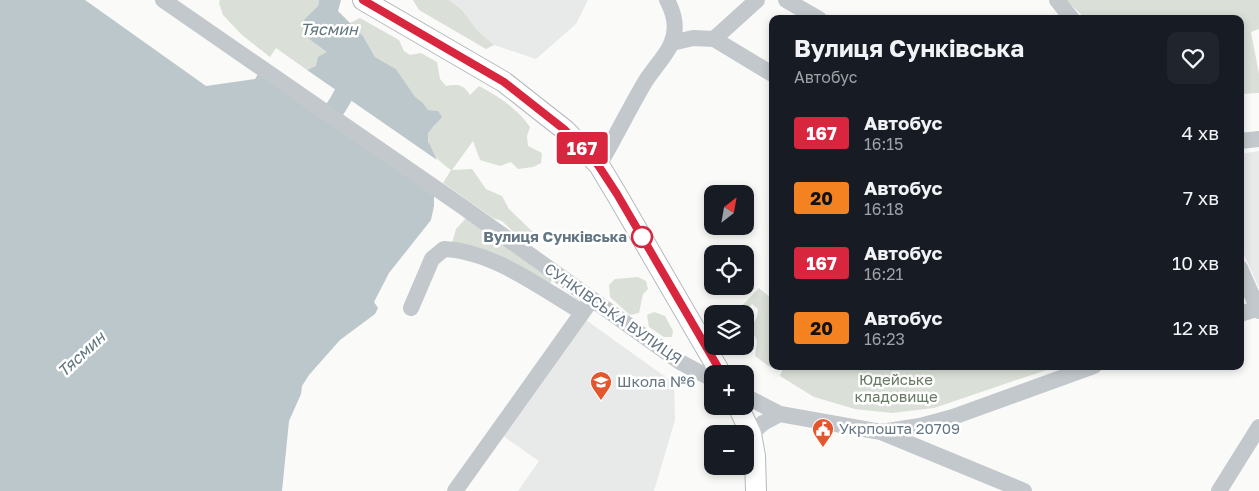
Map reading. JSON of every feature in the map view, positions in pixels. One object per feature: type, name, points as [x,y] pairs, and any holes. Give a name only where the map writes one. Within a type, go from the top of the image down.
[{"type":"main road","points":[[363,0],[504,82],[565,130],[598,165],[617,194],[717,365]]},
{"type":"main road","points":[[754,450],[756,491]]},
{"type":"street","name":"СУНКІВСЬКА ВУЛИЦЯ","points":[[163,0],[540,262],[680,362],[704,375]]},
{"type":"street","points":[[598,165],[613,142],[646,79],[672,43],[675,24],[672,10],[667,0]]},
{"type":"street","points":[[714,39],[757,0]]},
{"type":"street","points":[[786,0],[812,15]]},
{"type":"street","points":[[1057,0],[1069,15]]},
{"type":"street","points":[[675,24],[693,38]]},
{"type":"street","points":[[672,43],[693,38],[714,39],[769,72]]},
{"type":"street","points":[[1244,141],[1259,139]]},
{"type":"street","name":"СУНКІВСЬКА ВУЛИЦЯ","points":[[411,308],[432,259],[444,249],[476,254],[509,270],[582,312]]},
{"type":"street","points":[[1244,277],[1258,309],[1244,313]]},
{"type":"street","points":[[455,491],[592,299]]},
{"type":"street","points":[[881,432],[920,426],[953,417],[1083,370]]},
{"type":"street","points":[[754,401],[780,414],[881,432],[1024,491]]},
{"type":"street","points":[[754,431],[762,423],[780,414]]},
{"type":"street","points":[[1219,491],[1259,427]]},
{"type":"shaded area","points":[[449,0],[588,0],[576,24],[536,59],[494,45],[477,30],[462,10]]},
{"type":"shaded area","points":[[1259,151],[1259,288],[1244,254],[1244,153]]},
{"type":"shaded area","name":"Школа №6","points":[[586,320],[674,383],[675,420],[654,491],[518,491],[539,461],[503,436]]},
{"type":"green space","points":[[220,0],[319,0],[318,6],[311,14],[328,52],[317,66],[307,70],[276,48],[270,57],[242,35],[223,15],[219,3]]},
{"type":"green space","points":[[413,0],[449,0],[462,10],[477,30],[494,45],[486,49],[419,10]]},
{"type":"green space","points":[[1066,0],[1259,0],[1259,29],[1251,32],[1259,74],[1259,93],[1244,94],[1244,15],[1082,15]]},
{"type":"green space","points":[[360,18],[399,40],[404,51],[410,55],[421,53],[437,62],[440,79],[446,86],[460,86],[470,95],[479,86],[494,94],[525,120],[530,127],[527,136],[528,146],[542,153],[541,163],[533,167],[518,169],[511,162],[500,166],[480,160],[473,141],[452,170],[472,169],[486,189],[502,196],[509,209],[539,238],[532,242],[523,241],[502,221],[493,218],[443,183],[451,170],[441,163],[431,150],[428,139],[428,132],[435,126],[437,111],[428,110],[423,103],[415,98],[396,69],[375,57],[363,36],[350,23]]},
{"type":"green space","points":[[466,218],[552,280],[549,286],[452,243],[456,229]]},
{"type":"green space","points":[[638,277],[646,281],[648,289],[643,294],[639,313],[630,315],[610,297],[609,285],[615,279]]},
{"type":"green space","points":[[759,288],[769,296],[769,366],[755,356],[757,341],[754,334],[754,322],[758,309],[752,304],[743,305]]},
{"type":"green space","points":[[654,312],[665,316],[673,331],[672,337],[664,337],[649,327],[647,315]]},
{"type":"green space","name":"Юдейське кладовище","points":[[782,370],[1046,370],[934,408],[892,413],[855,409],[814,397],[780,376]]},
{"type":"water","points":[[0,0],[85,0],[206,86],[255,79],[258,74],[434,195],[431,220],[389,273],[374,302],[378,308],[375,314],[340,340],[309,375],[302,386],[301,394],[289,421],[282,491],[0,491]]},
{"type":"water","points":[[319,0],[341,0],[338,11],[363,36],[375,57],[396,69],[415,97],[428,110],[438,111],[442,117],[428,133],[428,141],[437,160],[307,70],[316,66],[318,57],[327,52],[308,38],[309,27],[304,20],[318,6]]},
{"type":"waterway","name":"Тясмин","points":[[318,130],[339,102],[348,86],[353,70]]},
{"type":"bus line","name":"167","points":[[363,0],[504,82],[565,130],[598,165],[617,194],[717,365]]},
{"type":"place","name":"Вулиця Сунківська","points":[[642,237]]},
{"type":"place","name":"Школа №6","points":[[601,401]]},
{"type":"place","name":"Укрпошта 20709","points":[[823,448]]}]
